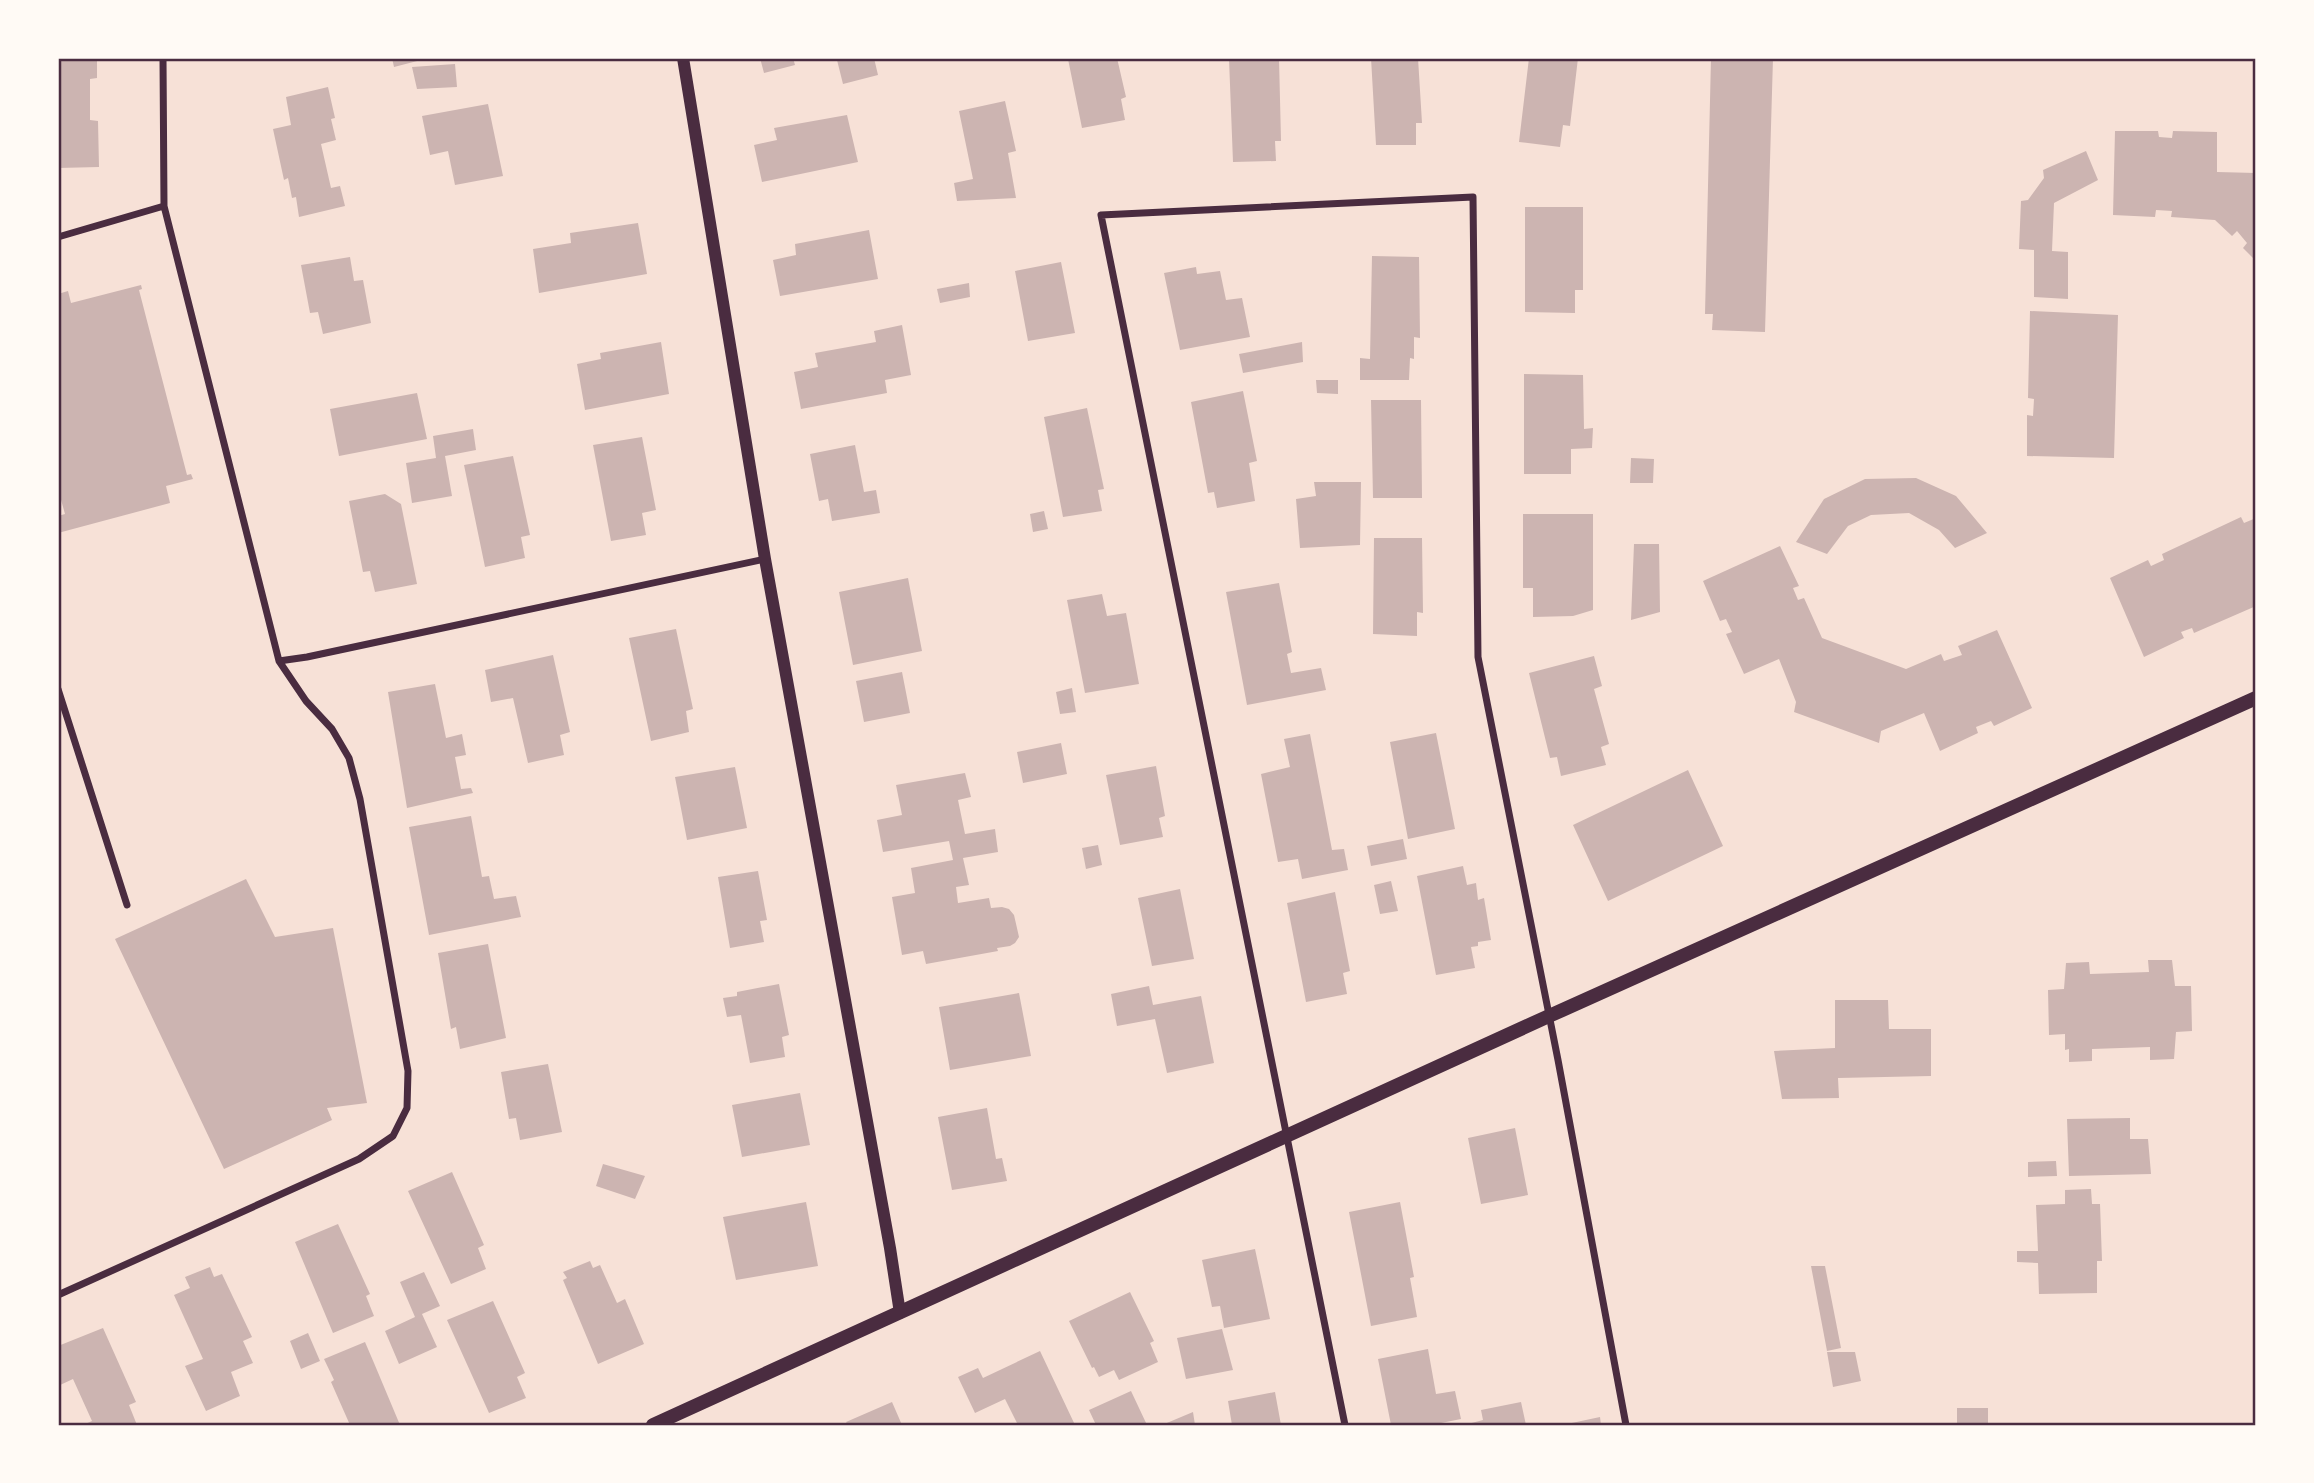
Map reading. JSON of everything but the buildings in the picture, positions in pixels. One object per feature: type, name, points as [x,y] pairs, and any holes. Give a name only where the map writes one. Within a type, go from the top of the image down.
[{"type":"main road","points":[[653,1425],[1549,1016],[2256,698]]},
{"type":"street","points":[[58,1296],[359,1159],[393,1136],[407,1108],[408,1071],[360,799],[349,758],[332,729],[306,701],[279,661],[164,206],[163,58]]},
{"type":"street","points":[[683,58],[765,559],[900,1313]]},
{"type":"street","points":[[1345,1425],[1101,215],[1473,197],[1478,657],[1626,1425]]},
{"type":"street","points":[[58,237],[164,206]]},
{"type":"street","points":[[279,661],[765,559]]},
{"type":"street","points":[[58,689],[127,905]]}]
